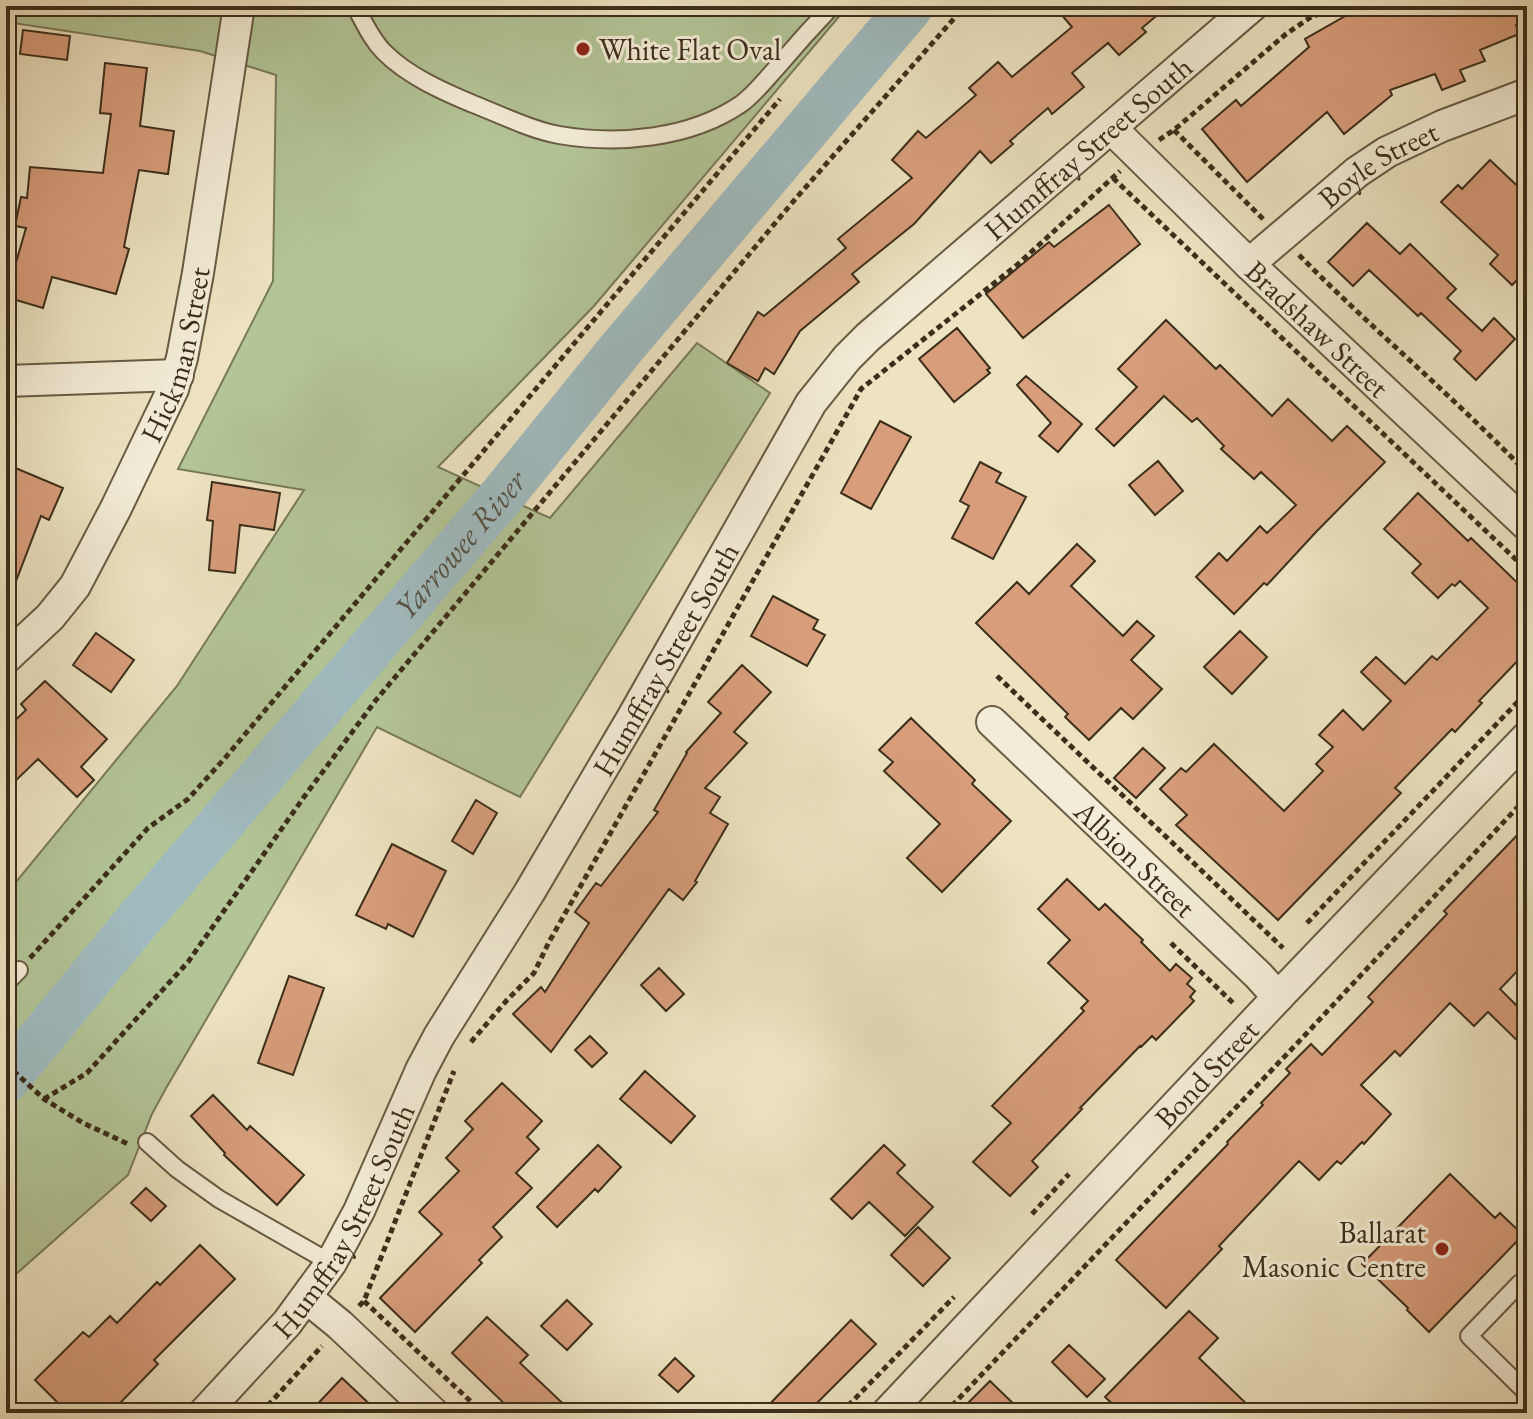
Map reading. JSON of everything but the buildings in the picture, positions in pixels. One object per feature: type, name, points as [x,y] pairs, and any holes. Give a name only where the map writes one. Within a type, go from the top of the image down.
[{"type":"street","name":"Hickman Street","points":[[6,658],[50,617],[75,586],[173,389],[198,273],[239,6]]},
{"type":"street","name":"Humffray Street South","points":[[204,1413],[272,1341],[331,1263],[359,1211],[439,1036],[529,893],[623,734],[811,403],[868,337],[1252,6]]},
{"type":"street","name":"Boyle Street","points":[[1249,264],[1357,172],[1394,148],[1527,94]]},
{"type":"street","name":"Bradshaw Street","points":[[1111,128],[1249,264],[1527,525]]},
{"type":"street","points":[[6,381],[178,375]]},
{"type":"street","name":"Albion Street","points":[[992,722],[1278,997]]},
{"type":"street","name":"Bond Street","points":[[887,1413],[1527,737]]},
{"type":"street","points":[[307,1298],[433,1413]]},
{"type":"lane","points":[[355,6],[372,37],[386,54],[410,73],[443,90],[503,116],[556,134],[617,139],[698,125],[742,103],[832,6]]},
{"type":"lane","points":[[6,983],[19,970]]},
{"type":"lane","points":[[147,1142],[177,1169],[219,1199],[331,1263]]},
{"type":"lane","points":[[1527,1290],[1520,1283],[1469,1336],[1527,1393]]},
{"type":"path","points":[[44,1099],[87,1073],[188,962],[376,700],[797,197],[965,6]]},
{"type":"path","points":[[468,1044],[534,973],[861,389],[1017,265],[1138,155],[1174,130],[1286,34],[1311,17],[1341,6]]},
{"type":"path","points":[[19,970],[148,828],[188,799],[225,758],[789,88]]},
{"type":"path","points":[[1174,130],[1346,303],[1406,356],[1527,473]]},
{"type":"path","points":[[1113,178],[1527,570]]},
{"type":"path","points":[[997,676],[1283,948],[1258,975]]},
{"type":"path","points":[[1303,927],[1527,692]]},
{"type":"path","points":[[945,1413],[1527,797]]},
{"type":"path","points":[[1171,943],[1233,1003]]},
{"type":"path","points":[[261,1413],[364,1301],[459,1060]]},
{"type":"path","points":[[6,1064],[44,1099],[83,1123],[142,1150],[147,1142]]},
{"type":"path","points":[[364,1301],[483,1413]]},
{"type":"green space","points":[[6,6],[848,6],[594,306],[438,467],[550,518],[697,343],[770,393],[520,797],[377,727],[165,1090],[128,1175],[6,1283],[6,894],[177,686],[304,490],[178,469],[273,281],[276,75],[200,51],[6,22]]},
{"type":"waterway","name":"Yarrowee River","points":[[6,1080],[139,919],[501,497],[625,344],[911,6]]},
{"type":"place","name":"White Flat Oval","points":[[583,49]]},
{"type":"place","name":"Ballarat Masonic Centre","points":[[1442,1249]]}]
